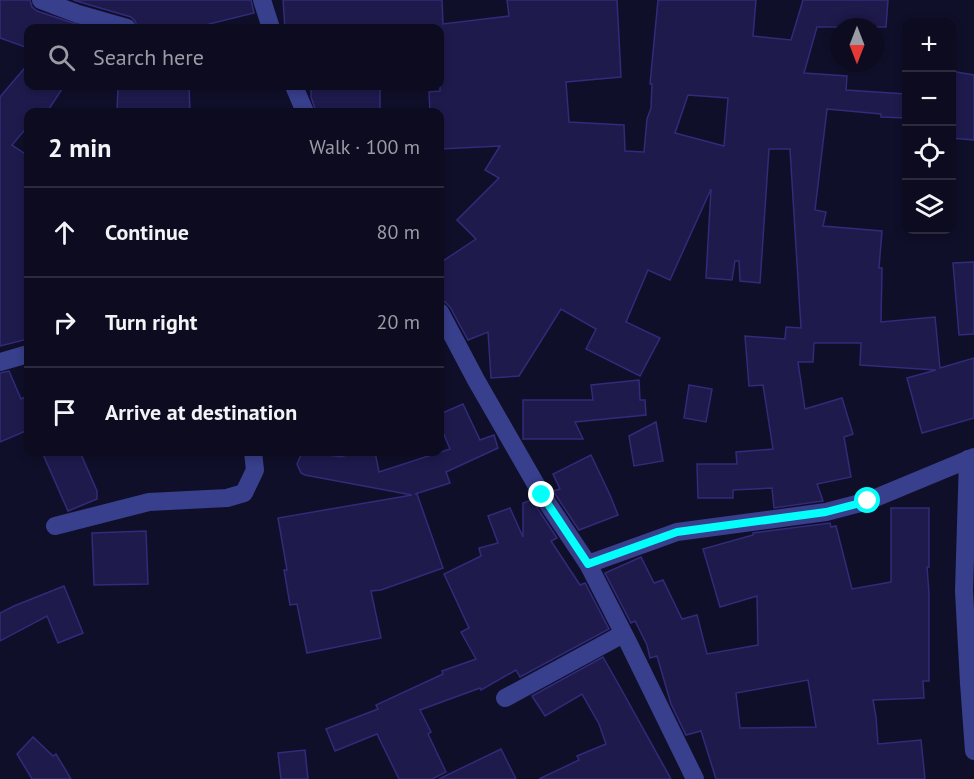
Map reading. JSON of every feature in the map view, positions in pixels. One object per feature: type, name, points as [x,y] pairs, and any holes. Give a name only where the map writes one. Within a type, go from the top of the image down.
[{"type":"street","points":[[41,0],[113,24]]},
{"type":"street","points":[[262,0],[270,24]]},
{"type":"street","points":[[296,90],[303,108]]},
{"type":"street","points":[[444,320],[542,495],[588,564],[695,779]]},
{"type":"street","points":[[0,362],[24,355]]},
{"type":"street","points":[[55,526],[149,502],[226,498],[244,493],[255,470],[253,456]]},
{"type":"street","points":[[588,564],[677,532],[826,512],[868,501],[971,458],[964,591],[974,751]]},
{"type":"street","points":[[505,698],[623,634]]},
{"type":"building","points":[[0,0],[30,0],[32,7],[37,11],[76,24],[24,24],[24,47],[0,38]]},
{"type":"building","points":[[73,0],[251,0],[254,13],[209,24],[136,24],[131,17]]},
{"type":"building","points":[[283,0],[442,0],[443,24],[285,24]]},
{"type":"building","points":[[507,0],[617,0],[621,77],[566,82],[569,122],[624,125],[625,151],[644,152],[647,119],[651,108],[652,84],[650,84],[658,0],[756,0],[753,36],[791,40],[803,0],[888,0],[886,27],[884,27],[884,18],[830,18],[830,27],[817,27],[804,73],[847,76],[846,90],[902,94],[902,118],[827,109],[815,210],[826,212],[823,226],[882,231],[879,268],[882,268],[881,322],[935,317],[940,368],[974,358],[974,418],[922,433],[907,378],[936,370],[860,365],[861,343],[814,343],[813,362],[798,362],[805,409],[842,398],[853,434],[844,437],[851,477],[817,484],[823,501],[774,508],[772,488],[733,490],[733,498],[698,498],[697,464],[737,464],[736,452],[773,449],[763,385],[749,386],[745,336],[785,339],[786,327],[801,328],[790,149],[769,149],[760,283],[740,281],[739,261],[735,261],[732,280],[706,278],[711,189],[670,280],[648,270],[626,322],[660,338],[640,376],[586,349],[596,329],[561,309],[519,376],[491,378],[488,332],[468,340],[450,307],[444,302],[444,260],[476,239],[457,220],[499,178],[485,170],[500,146],[444,149],[444,108],[430,108],[429,92],[444,90],[443,24],[509,16]],"holes":[[[688,95],[728,98],[724,146],[675,133]]]},
{"type":"building","points":[[24,69],[24,90],[61,90],[50,108],[24,108],[24,131],[12,145],[24,153],[24,340],[0,346],[0,97]]},
{"type":"building","points":[[956,72],[974,75],[974,140],[956,138]]},
{"type":"building","points":[[118,90],[189,90],[190,108],[117,108]]},
{"type":"building","points":[[311,90],[380,90],[380,108],[315,108]]},
{"type":"building","points":[[974,262],[974,334],[959,335],[953,263]]},
{"type":"building","points":[[9,371],[21,399],[24,398],[24,432],[0,442],[0,373]]},
{"type":"building","points":[[639,380],[640,400],[645,400],[646,415],[575,422],[583,439],[523,439],[523,400],[593,400],[591,385]]},
{"type":"building","points":[[689,385],[712,389],[706,422],[684,418]]},
{"type":"building","points":[[463,404],[480,440],[494,435],[498,448],[446,472],[450,483],[415,494],[417,494],[443,568],[381,590],[371,591],[381,638],[307,653],[297,604],[290,605],[284,570],[287,570],[278,518],[412,495],[305,475],[301,473],[297,464],[301,456],[376,456],[379,472],[428,456],[444,456],[444,451],[450,449],[444,435],[444,412]]},
{"type":"building","points":[[656,422],[663,461],[634,466],[629,436]]},
{"type":"building","points":[[591,455],[618,515],[579,530],[553,491],[560,489],[553,474]]},
{"type":"building","points":[[44,456],[82,456],[97,491],[97,499],[68,511]]},
{"type":"building","points":[[532,500],[557,538],[551,541],[580,585],[585,583],[609,629],[520,677],[516,670],[481,690],[480,688],[420,710],[431,732],[428,734],[446,772],[432,779],[399,779],[377,734],[335,751],[326,729],[378,709],[376,705],[443,674],[442,671],[476,659],[461,632],[469,628],[444,574],[481,556],[479,548],[498,543],[488,516],[510,508],[523,537],[523,503]]},
{"type":"building","points":[[891,508],[929,508],[929,567],[927,567],[929,681],[923,681],[924,698],[873,700],[878,744],[921,740],[925,779],[716,779],[701,731],[686,735],[671,704],[657,656],[650,658],[647,645],[635,621],[631,623],[605,573],[641,557],[654,583],[663,580],[682,619],[697,615],[707,654],[758,645],[757,596],[720,607],[703,549],[753,535],[753,533],[830,523],[831,527],[836,526],[852,589],[891,582]],"holes":[[[808,680],[816,727],[740,728],[736,693]]]},
{"type":"building","points":[[146,531],[148,584],[94,585],[92,533]]},
{"type":"building","points":[[64,586],[83,633],[58,643],[47,616],[0,641],[0,613]]},
{"type":"building","points":[[603,657],[671,779],[539,779],[579,760],[577,756],[606,744],[599,724],[582,694],[545,716],[532,696]]},
{"type":"building","points":[[33,737],[53,756],[56,754],[71,779],[32,779],[17,754]]},
{"type":"building","points":[[501,749],[516,779],[439,779]]},
{"type":"building","points":[[305,750],[308,779],[281,779],[278,753]]},
{"type":"route","points":[[542,495],[588,564],[677,532],[783,519],[826,512],[868,501]]}]
